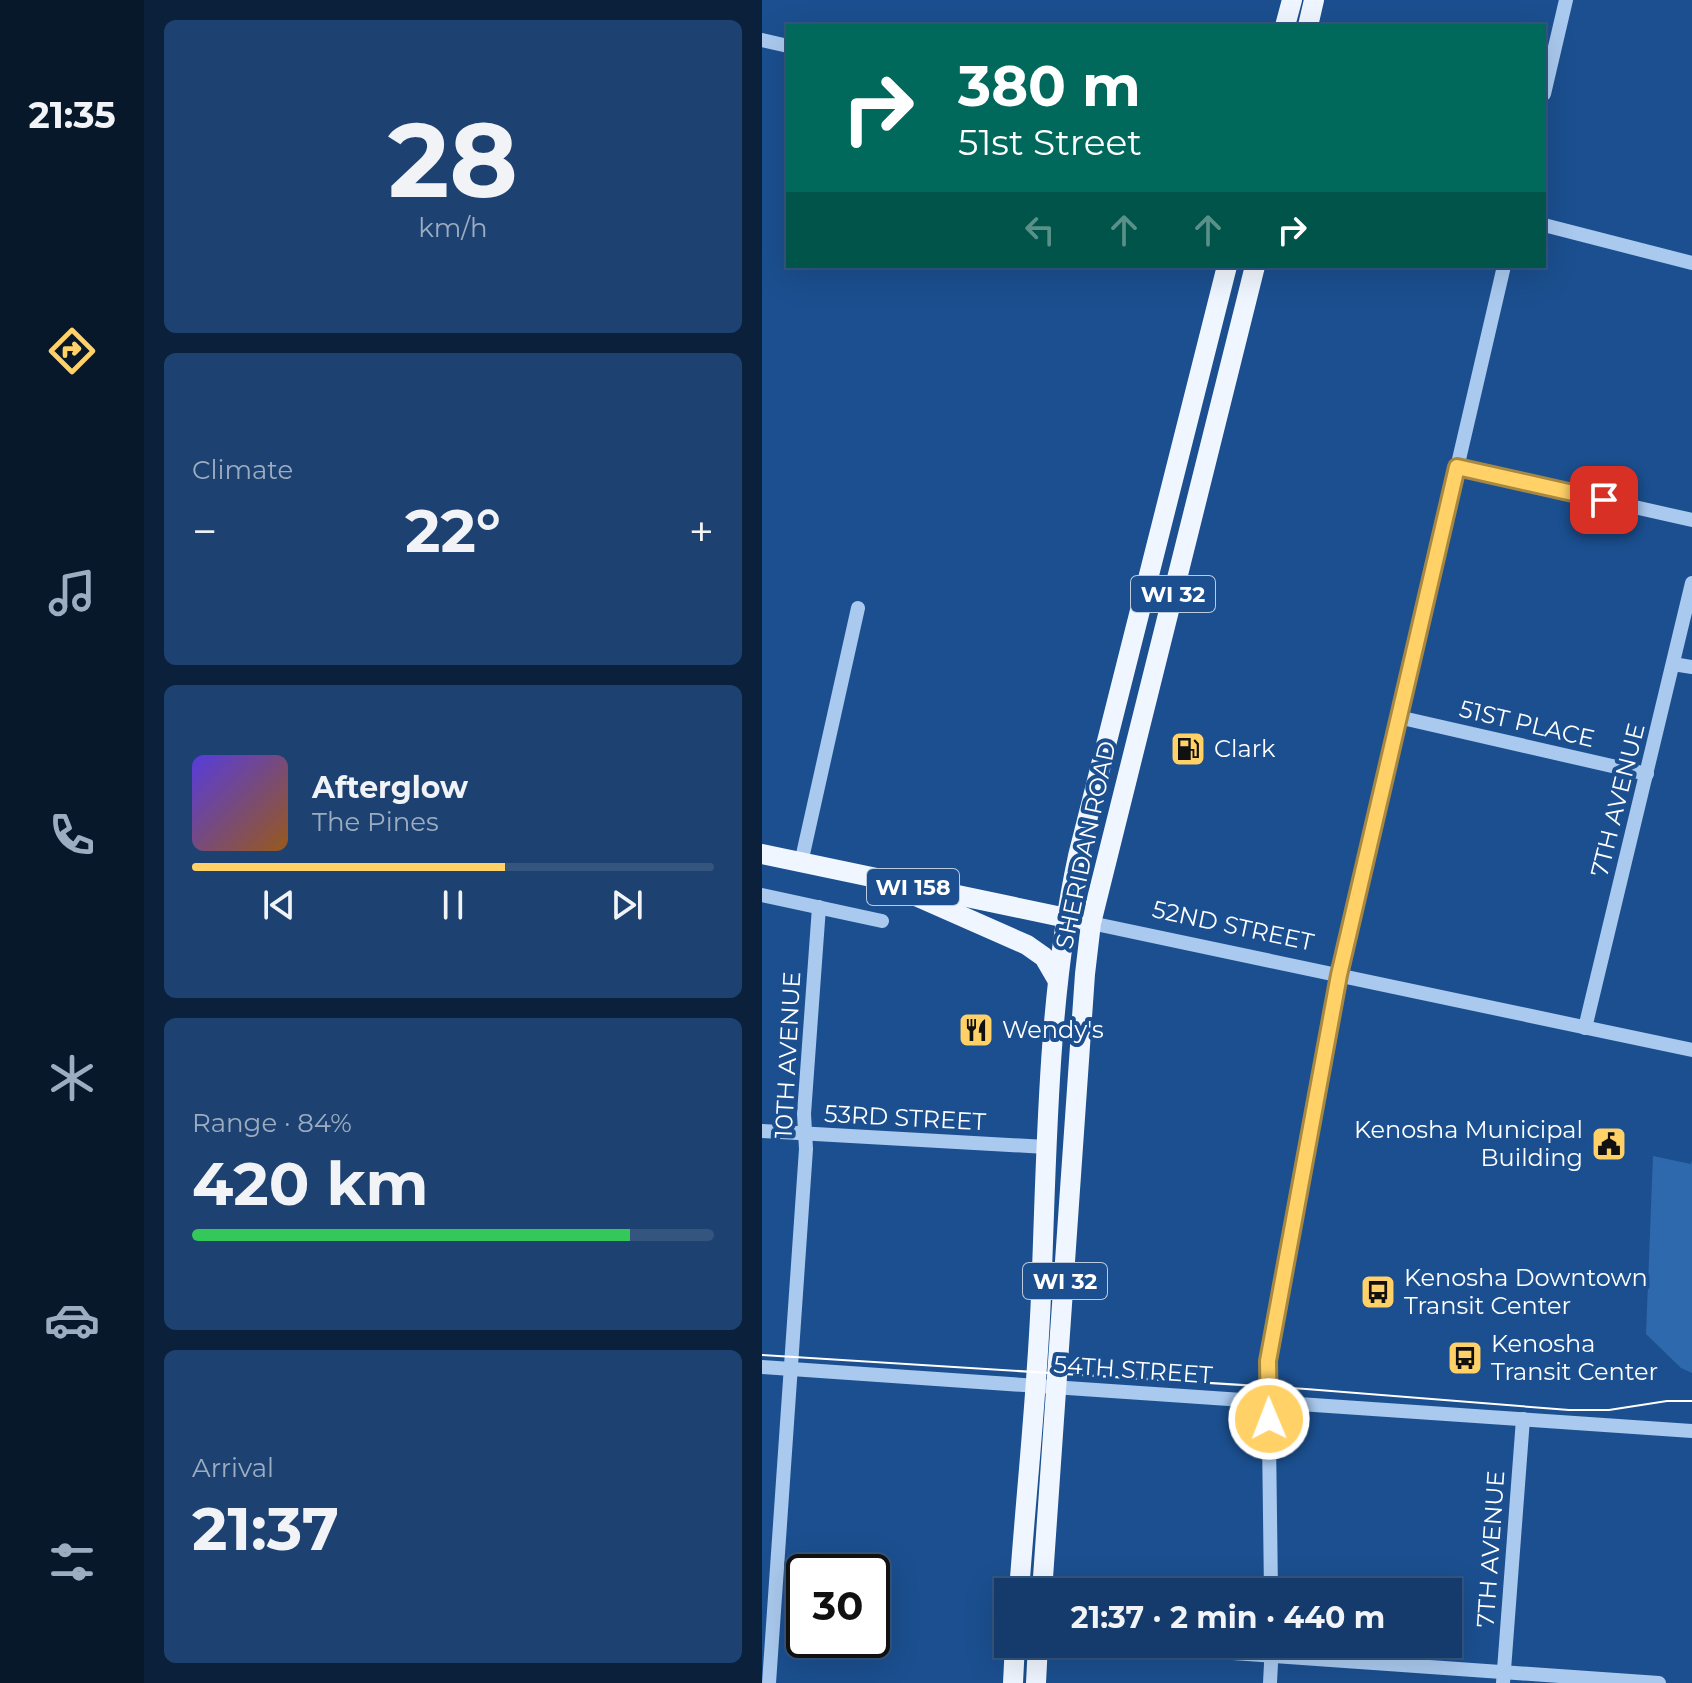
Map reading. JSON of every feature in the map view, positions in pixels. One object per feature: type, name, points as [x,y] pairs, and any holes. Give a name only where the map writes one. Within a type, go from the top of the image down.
[{"type":"main road","points":[[1286,24],[1292,0]]},
{"type":"main road","points":[[1308,24],[1314,0]]},
{"type":"main road","name":"SHERIDAN ROAD","points":[[1020,1578],[1039,1343],[1046,1147],[1065,918],[1226,268]]},
{"type":"main road","name":"SHERIDAN ROAD","points":[[1043,1578],[1091,923],[1255,268]]},
{"type":"main road","name":"52ND STREET","points":[[762,854],[1091,923]]},
{"type":"main road","points":[[884,881],[1027,945],[1044,957],[1058,981]]},
{"type":"main road","points":[[1013,1683],[1014,1658]]},
{"type":"main road","points":[[1036,1683],[1037,1658]]},
{"type":"street","points":[[1546,85],[1566,0]]},
{"type":"street","points":[[762,40],[786,46]]},
{"type":"street","points":[[1546,226],[1692,263]]},
{"type":"street","points":[[1271,1578],[1268,1361],[1339,975],[1504,268]]},
{"type":"street","points":[[1457,467],[1692,520]]},
{"type":"street","name":"7TH AVENUE","points":[[1585,1028],[1692,583]]},
{"type":"street","points":[[801,863],[858,608]]},
{"type":"street","points":[[1673,664],[1692,667]]},
{"type":"street","name":"51ST PLACE","points":[[1398,717],[1647,774]]},
{"type":"street","points":[[762,895],[882,921]]},
{"type":"street","name":"10TH AVENUE","points":[[769,1683],[819,907]]},
{"type":"street","name":"52ND STREET","points":[[1091,923],[1692,1050]]},
{"type":"street","name":"53RD STREET","points":[[762,1131],[1046,1147]]},
{"type":"street","name":"54TH STREET","points":[[762,1367],[1692,1431]]},
{"type":"street","name":"7TH AVENUE","points":[[1503,1678],[1523,1419]]},
{"type":"street","points":[[1270,1683],[1272,1658]]},
{"type":"street","points":[[1338,1658],[1503,1678],[1659,1683]]},
{"type":"shaded area","points":[[1653,1156],[1691,1164],[1692,1160],[1692,1373],[1681,1368],[1646,1334]]},
{"type":"tram line","points":[[762,1355],[1306,1389],[1569,1410],[1609,1410],[1667,1401],[1692,1401]]},
{"type":"place","name":"Clark","points":[[1188,749]]},
{"type":"place","name":"Wendy's","points":[[976,1030]]},
{"type":"place","name":"Kenosha Municipal Building","points":[[1609,1144]]},
{"type":"place","name":"Kenosha Downtown Transit Center","points":[[1378,1292]]},
{"type":"place","name":"Kenosha Transit Center","points":[[1465,1358]]},
{"type":"route","points":[[1269,1419],[1268,1361],[1339,975],[1457,467],[1604,500]]}]
